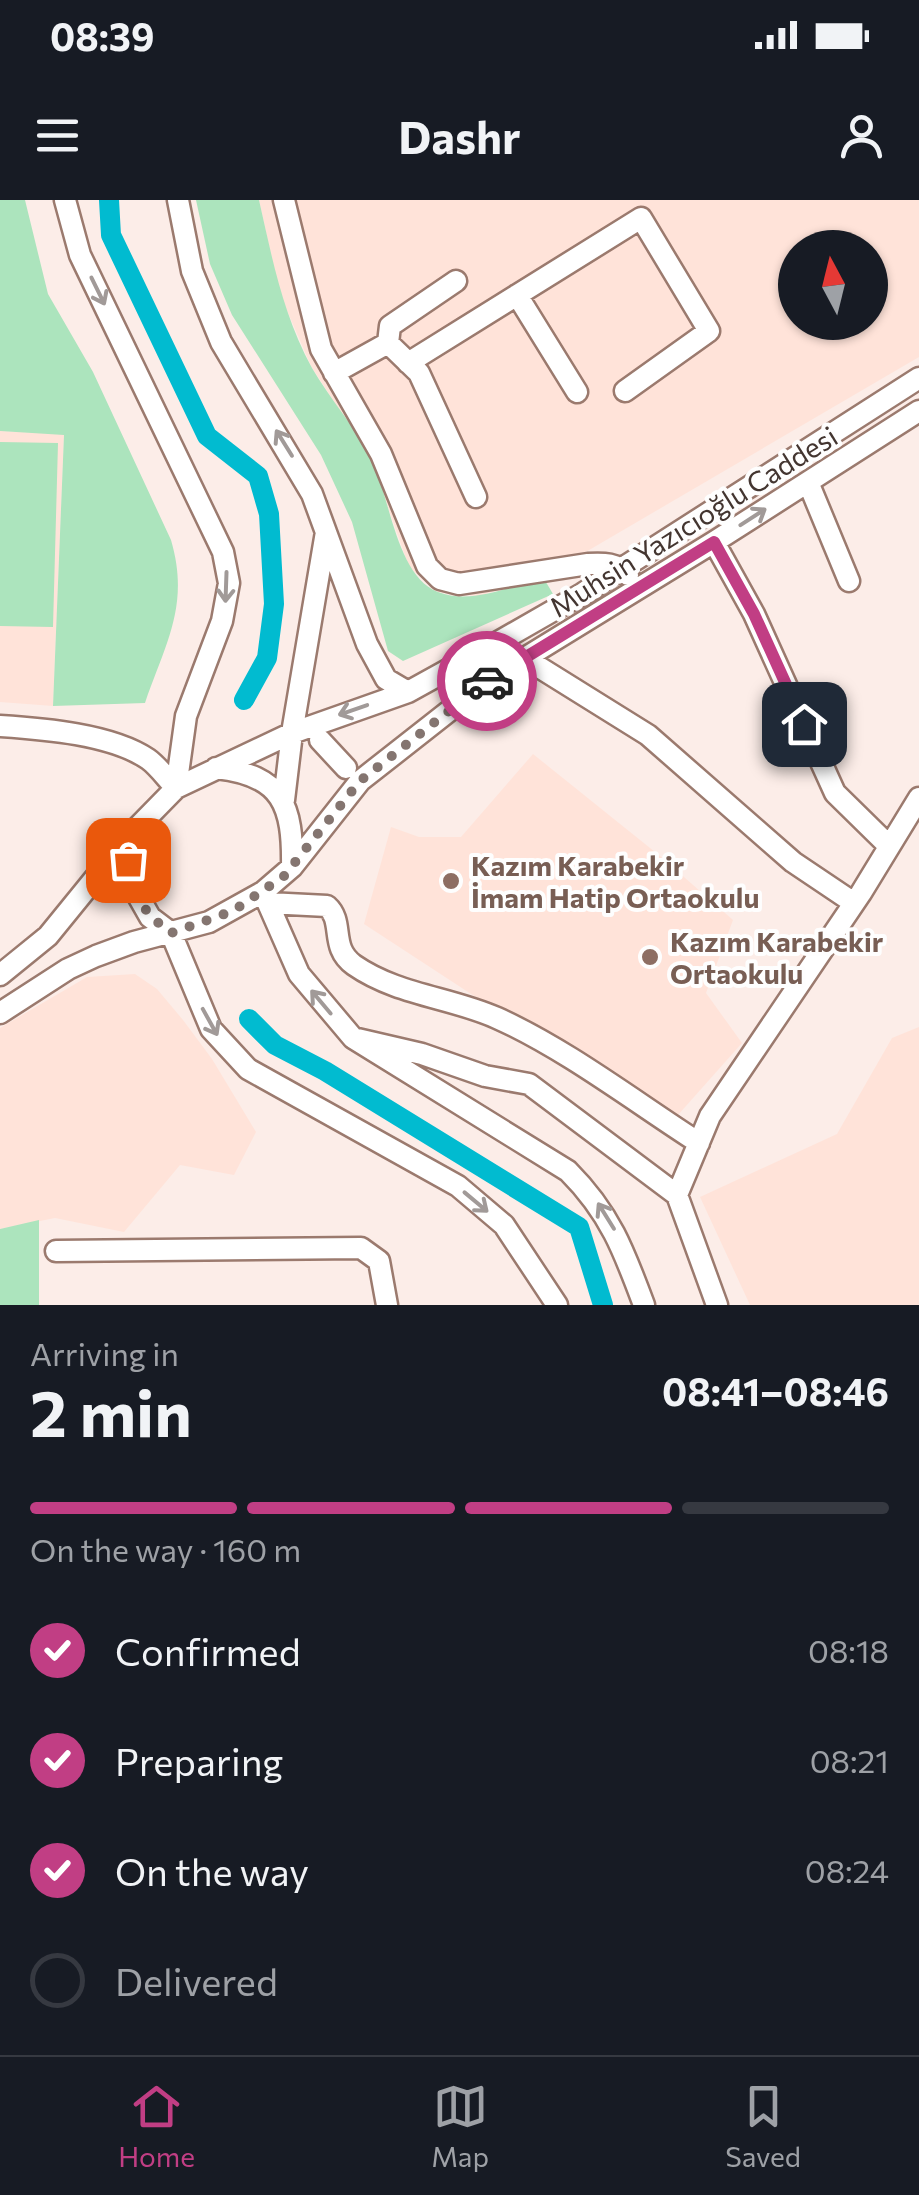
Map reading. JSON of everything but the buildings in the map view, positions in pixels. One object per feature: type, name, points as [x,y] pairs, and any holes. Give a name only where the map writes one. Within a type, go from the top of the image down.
[{"type":"street","points":[[65,200],[80,255],[223,552],[229,583],[222,621],[186,716],[176,788]]},
{"type":"street","points":[[178,200],[192,272],[221,342],[296,462],[326,530],[366,644],[386,678],[408,692]]},
{"type":"street","points":[[284,200],[320,349],[381,454],[426,566],[440,579],[459,584],[607,563],[622,568],[640,588]]},
{"type":"street","points":[[408,362],[641,218],[709,331],[624,390]]},
{"type":"street","points":[[388,343],[390,326],[456,281]]},
{"type":"street","points":[[517,295],[578,392]]},
{"type":"street","points":[[334,373],[388,343]]},
{"type":"street","points":[[388,343],[419,374],[476,497]]},
{"type":"street","name":"Muhsin Yazıcıoğlu Caddesi","points":[[0,976],[48,936],[131,834],[176,788],[292,734],[408,692],[622,568],[919,378]]},
{"type":"street","name":"Muhsin Yazıcıoğlu Caddesi","points":[[0,1014],[96,956],[222,916],[266,897],[360,781],[486,682],[919,411]]},
{"type":"street","points":[[808,482],[849,581]]},
{"type":"street","points":[[292,867],[292,834],[284,800],[326,530]]},
{"type":"street","points":[[714,542],[754,614],[835,793],[890,846]]},
{"type":"street","points":[[526,659],[648,735],[794,862],[854,904]]},
{"type":"street","points":[[0,726],[48,730],[108,742],[148,759],[176,788]]},
{"type":"street","points":[[320,740],[346,768]]},
{"type":"street","points":[[216,768],[254,776],[284,800]]},
{"type":"street","points":[[677,1195],[710,1116],[854,904],[919,798]]},
{"type":"street","points":[[131,834],[128,867],[133,888],[150,917],[171,933],[211,1029],[248,1069],[458,1186],[504,1224],[557,1305]]},
{"type":"street","points":[[266,897],[327,906],[336,918],[338,944],[357,967],[414,993],[478,1011],[516,1028],[699,1143]]},
{"type":"street","points":[[266,897],[299,974],[353,1038],[568,1172],[594,1196],[620,1238],[644,1305]]},
{"type":"street","points":[[353,1038],[422,1054],[484,1076],[529,1084],[677,1195],[717,1305]]},
{"type":"street","points":[[56,1251],[361,1248],[378,1261],[387,1305]]},
{"type":"shaded area","points":[[259,200],[919,200],[919,357],[543,577],[478,596],[437,592],[409,567],[371,459],[311,366],[279,292]]},
{"type":"shaded area","points":[[0,431],[64,434],[53,706],[0,702]]},
{"type":"shaded area","points":[[533,754],[733,920],[706,993],[742,1043],[670,1124],[364,924],[391,827],[419,837],[461,837]]},
{"type":"shaded area","points":[[135,974],[157,989],[183,1020],[256,1132],[234,1175],[180,1165],[124,1232],[55,1218],[0,1229],[0,1028],[87,977]]},
{"type":"shaded area","points":[[919,1027],[919,1305],[750,1305],[700,1197],[837,1134],[892,1038]]},
{"type":"green space","points":[[0,200],[25,200],[48,294],[93,372],[171,540],[177,604],[145,703],[53,706],[64,435],[0,431]]},
{"type":"green space","points":[[196,200],[259,200],[293,328],[319,379],[371,458],[412,570],[438,592],[451,595],[491,593],[543,577],[553,594],[403,661],[388,651],[352,522],[321,455],[232,315],[210,264]]},
{"type":"green space","points":[[0,442],[58,443],[53,627],[0,626]]},
{"type":"green space","points":[[39,1220],[39,1305],[0,1305],[0,1229]]},
{"type":"waterway","points":[[109,200],[111,235],[207,436],[258,476],[269,514],[274,604],[267,658],[244,700]]},
{"type":"waterway","points":[[249,1019],[275,1045],[325,1071],[579,1227],[603,1305]]},
{"type":"way so far","points":[[128,860],[129,877],[138,899],[150,917],[171,933],[233,911],[284,876],[360,781],[487,681]]},
{"type":"place","name":"Kazım Karabekir İmam Hatip Ortaokulu","points":[[451,881]]},
{"type":"place","name":"Kazım Karabekir Ortaokulu","points":[[650,957]]},
{"type":"route","points":[[487,681],[714,542],[754,614],[804,724]]}]
